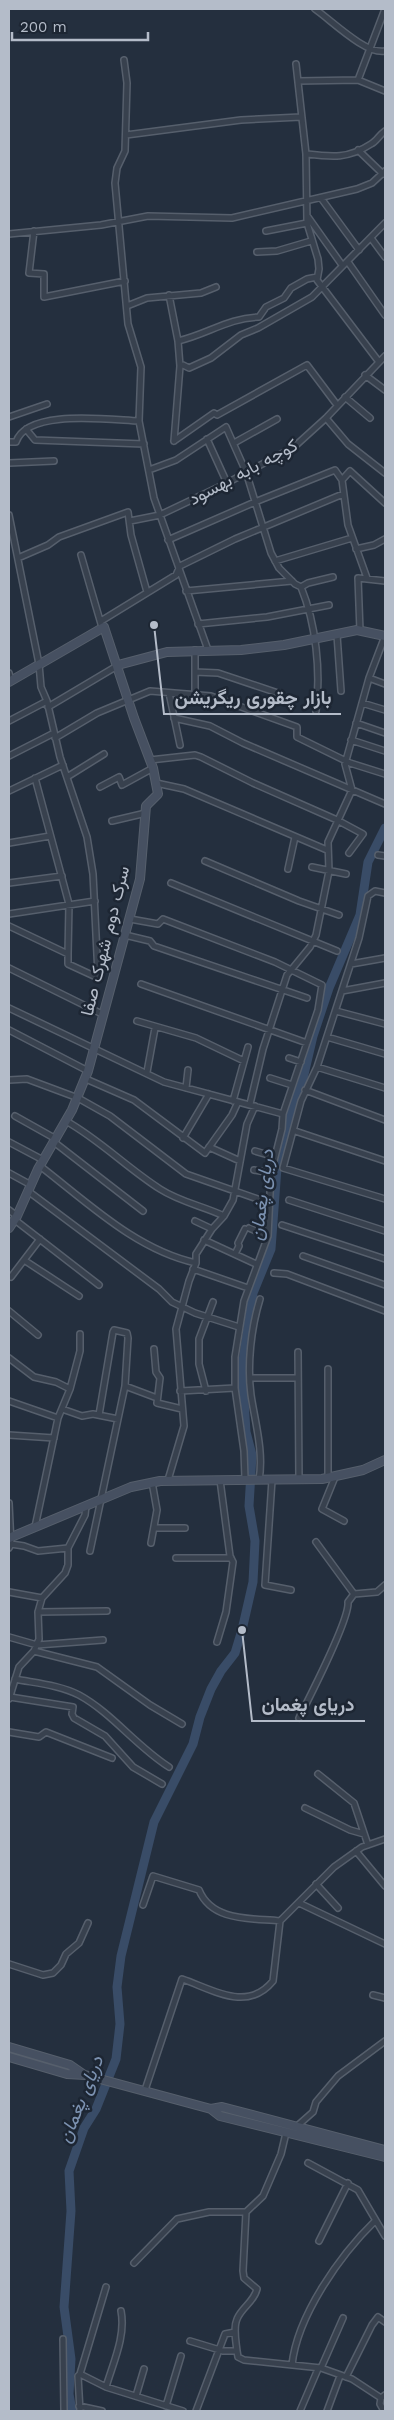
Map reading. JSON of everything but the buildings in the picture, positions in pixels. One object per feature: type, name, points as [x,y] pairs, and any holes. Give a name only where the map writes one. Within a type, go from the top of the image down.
[{"type":"street","points":[[315,9],[370,50],[385,51]]},
{"type":"street","points":[[358,80],[385,9]]},
{"type":"street","points":[[124,60],[127,83],[125,151],[117,168],[116,176],[118,222],[128,324],[141,367],[139,421],[160,515],[208,650]]},
{"type":"street","points":[[296,64],[306,154],[307,223],[318,259],[317,280],[379,362]]},
{"type":"street","points":[[298,81],[358,80],[385,90]]},
{"type":"street","points":[[126,135],[241,120],[301,117]]},
{"type":"street","points":[[306,154],[340,158],[373,143],[385,131]]},
{"type":"street","points":[[9,234],[118,222],[148,216],[232,218],[307,202],[372,183],[384,173],[358,150]]},
{"type":"street","points":[[321,198],[359,250]]},
{"type":"street","points":[[308,217],[342,265]]},
{"type":"street","points":[[266,231],[307,223]]},
{"type":"street","points":[[180,366],[183,365],[189,368],[211,358],[241,336],[312,297],[385,223]]},
{"type":"street","points":[[34,231],[29,274],[44,274],[44,297],[125,281]]},
{"type":"street","points":[[371,238],[385,258]]},
{"type":"street","points":[[257,252],[278,251],[311,241]]},
{"type":"street","points":[[348,262],[385,315]]},
{"type":"street","points":[[178,341],[195,337],[236,319],[259,317],[266,307],[284,298],[291,288],[307,279],[317,277]]},
{"type":"street","points":[[127,306],[146,298],[169,294],[201,293],[216,287]]},
{"type":"street","points":[[169,294],[178,341],[180,366],[174,441],[214,413],[217,415],[307,365],[337,405]]},
{"type":"street","name":"کوچه بابه بهسود","points":[[130,522],[160,515],[227,483],[294,447],[326,418],[385,356]]},
{"type":"street","points":[[365,375],[385,390]]},
{"type":"street","points":[[345,397],[370,418]]},
{"type":"street","points":[[9,417],[47,404]]},
{"type":"street","points":[[9,442],[16,442],[20,433],[26,429],[52,418],[139,421]]},
{"type":"street","points":[[326,418],[348,444],[385,473]]},
{"type":"street","points":[[234,443],[277,419]]},
{"type":"street","points":[[149,470],[176,460],[225,427],[246,472],[264,527],[266,542],[276,562],[292,581],[301,587],[315,640],[320,684],[316,711]]},
{"type":"street","points":[[26,429],[35,440],[144,444]]},
{"type":"street","points":[[207,439],[227,483]]},
{"type":"street","points":[[9,463],[54,461]]},
{"type":"street","points":[[168,540],[335,470],[342,480],[352,538],[367,578]]},
{"type":"street","points":[[342,480],[350,471],[385,503]]},
{"type":"street","points":[[10,678],[39,664],[147,592],[176,575],[180,566],[264,527],[343,494]]},
{"type":"street","points":[[18,558],[48,545],[59,536],[128,512],[131,535],[147,592]]},
{"type":"street","points":[[9,515],[39,664],[41,687],[48,704],[66,777],[87,837],[95,901],[98,975],[94,976],[68,964],[68,904],[35,778]]},
{"type":"street","points":[[276,562],[352,538]]},
{"type":"street","points":[[356,549],[374,545],[385,540]]},
{"type":"street","points":[[81,555],[101,624],[108,636],[153,768],[156,783],[184,789],[327,850]]},
{"type":"street","points":[[301,587],[308,583],[333,576]]},
{"type":"street","points":[[360,631],[358,578],[385,581]]},
{"type":"street","points":[[186,591],[292,581]]},
{"type":"street","points":[[198,624],[267,617],[329,605]]},
{"type":"street","points":[[9,721],[48,704],[118,665],[167,652],[241,650],[315,640],[360,631],[385,636],[383,654],[369,678],[346,760],[345,770],[352,790],[330,836],[327,850],[329,871],[322,908],[313,940],[287,975],[270,1030],[247,1124],[235,1192],[224,1216],[204,1240],[195,1258],[196,1263],[176,1328],[182,1435],[168,1480]]},
{"type":"street","points":[[337,635],[341,691]]},
{"type":"street","points":[[195,650],[196,694]]},
{"type":"street","points":[[195,672],[218,673],[281,694]]},
{"type":"street","points":[[369,678],[385,684]]},
{"type":"street","points":[[9,756],[97,713],[150,691],[196,694],[223,700],[262,716],[297,727],[297,737],[346,760],[385,774]]},
{"type":"street","points":[[169,692],[180,745]]},
{"type":"street","points":[[362,703],[385,710]]},
{"type":"street","points":[[174,718],[210,726],[242,743],[385,804]]},
{"type":"street","points":[[356,723],[385,733]]},
{"type":"street","points":[[351,740],[385,751]]},
{"type":"street","points":[[66,777],[104,754]]},
{"type":"street","points":[[150,760],[195,755],[337,820],[363,834],[350,853]]},
{"type":"street","points":[[9,791],[63,765]]},
{"type":"street","points":[[100,787],[119,777],[122,785],[153,768]]},
{"type":"street","name":"سرک دوم شهرک صفا","points":[[9,1228],[78,1098],[87,1075],[140,879],[146,813],[148,802],[158,794],[156,783]]},
{"type":"street","points":[[112,821],[146,813]]},
{"type":"street","points":[[9,843],[50,836]]},
{"type":"street","points":[[288,869],[295,837]]},
{"type":"street","points":[[378,855],[385,856]]},
{"type":"street","points":[[205,861],[339,915]]},
{"type":"street","points":[[312,867],[346,874]]},
{"type":"street","points":[[9,883],[62,876]]},
{"type":"street","points":[[171,883],[337,951]]},
{"type":"street","points":[[385,893],[375,891],[370,892],[368,896],[351,964],[317,1067],[305,1090],[295,1131],[283,1168],[385,1200]]},
{"type":"street","points":[[9,914],[95,901]]},
{"type":"street","points":[[130,919],[158,924],[163,919],[292,970],[322,985],[318,1010],[283,1114],[282,1129],[271,1173],[268,1236],[248,1288],[239,1327],[235,1357],[235,1388],[246,1479]]},
{"type":"street","points":[[9,926],[68,954]]},
{"type":"street","points":[[125,935],[150,941],[154,946],[307,998]]},
{"type":"street","points":[[351,964],[385,958]]},
{"type":"street","points":[[9,968],[102,1014]]},
{"type":"street","points":[[342,991],[385,983]]},
{"type":"street","points":[[141,984],[307,1043]]},
{"type":"street","points":[[9,1008],[93,1049],[147,1072],[164,1082],[283,1114]]},
{"type":"street","points":[[336,1011],[385,1024]]},
{"type":"street","points":[[137,1021],[154,1028],[196,1038],[244,1061]]},
{"type":"street","points":[[147,1072],[154,1028]]},
{"type":"street","points":[[9,1030],[134,1100],[202,1152],[205,1152],[232,1115],[248,1047]]},
{"type":"street","points":[[327,1037],[385,1054]]},
{"type":"street","points":[[289,1058],[301,1062]]},
{"type":"street","points":[[317,1067],[385,1088]]},
{"type":"street","points":[[186,1088],[188,1070]]},
{"type":"street","points":[[270,1078],[292,1085]]},
{"type":"street","points":[[9,1080],[27,1079],[78,1098],[110,1116],[186,1174],[269,1203]]},
{"type":"street","points":[[305,1090],[385,1120]]},
{"type":"street","points":[[183,1138],[209,1094]]},
{"type":"street","points":[[15,1116],[55,1140],[143,1211]]},
{"type":"street","points":[[66,1120],[93,1137],[161,1190],[186,1202],[208,1208],[224,1216]]},
{"type":"street","points":[[295,1131],[385,1161]]},
{"type":"street","points":[[9,1142],[42,1163],[129,1234],[181,1259],[196,1263]]},
{"type":"street","points":[[209,1147],[240,1161]]},
{"type":"street","points":[[255,1151],[275,1157]]},
{"type":"street","points":[[254,1170],[271,1173]]},
{"type":"street","points":[[9,1173],[159,1288],[170,1300],[207,1317],[239,1327]]},
{"type":"street","points":[[289,1200],[385,1231]]},
{"type":"street","points":[[9,1210],[40,1240],[99,1285]]},
{"type":"street","points":[[194,1221],[212,1229]]},
{"type":"street","points":[[282,1225],[385,1258]]},
{"type":"street","points":[[235,1254],[239,1246],[238,1243],[247,1229],[268,1236]]},
{"type":"street","points":[[11,1277],[40,1240]]},
{"type":"street","points":[[204,1240],[256,1264]]},
{"type":"street","points":[[303,1256],[385,1285]]},
{"type":"street","points":[[24,1260],[79,1296]]},
{"type":"street","points":[[193,1270],[248,1288]]},
{"type":"street","points":[[274,1274],[287,1274],[385,1311]]},
{"type":"street","points":[[257,1480],[261,1461],[250,1378],[253,1341],[260,1299]]},
{"type":"street","points":[[206,1391],[199,1364],[199,1339],[213,1302]]},
{"type":"street","points":[[9,1311],[38,1335]]},
{"type":"street","points":[[90,1551],[125,1386],[127,1333],[114,1330],[99,1415]]},
{"type":"street","points":[[35,1527],[58,1418],[70,1389],[80,1351],[80,1334]]},
{"type":"street","points":[[154,1349],[156,1372],[160,1378],[158,1403],[182,1409]]},
{"type":"street","points":[[298,1352],[299,1480]]},
{"type":"street","points":[[9,1358],[34,1377],[56,1382],[70,1389]]},
{"type":"street","points":[[328,1369],[332,1478],[322,1508],[344,1521]]},
{"type":"street","points":[[250,1378],[298,1378]]},
{"type":"street","points":[[125,1386],[157,1398]]},
{"type":"street","points":[[180,1391],[235,1388]]},
{"type":"street","points":[[9,1401],[58,1418]]},
{"type":"street","points":[[62,1409],[82,1416],[99,1415],[118,1419]]},
{"type":"street","points":[[9,1434],[54,1438]]},
{"type":"street","points":[[10,1542],[35,1527],[131,1487],[152,1482],[168,1480],[299,1480],[332,1478],[363,1470],[385,1460]]},
{"type":"street","points":[[217,1642],[226,1612],[233,1565],[220,1480]]},
{"type":"street","points":[[272,1480],[265,1585],[290,1590]]},
{"type":"street","points":[[151,1543],[157,1510],[152,1482]]},
{"type":"street","points":[[9,1503],[10,1542]]},
{"type":"street","points":[[86,1506],[85,1514],[68,1548],[68,1565],[65,1573],[42,1598],[38,1612],[40,1629],[37,1645],[34,1652],[19,1667],[9,1698],[73,1707],[72,1714],[74,1718],[105,1736],[133,1767],[162,1784]]},
{"type":"street","points":[[155,1528],[185,1528]]},
{"type":"street","points":[[10,1542],[38,1551],[68,1548]]},
{"type":"street","points":[[316,1542],[354,1594]]},
{"type":"street","points":[[176,1558],[232,1558]]},
{"type":"street","points":[[299,1718],[340,1632],[349,1608],[348,1602],[354,1594],[377,1592],[385,1585]]},
{"type":"street","points":[[9,1592],[42,1598]]},
{"type":"street","points":[[38,1612],[107,1611]]},
{"type":"street","points":[[9,1637],[37,1645],[103,1640]]},
{"type":"street","points":[[34,1652],[97,1667],[150,1705],[182,1724]]},
{"type":"street","points":[[14,1679],[70,1690],[79,1695],[116,1722],[139,1746],[169,1767]]},
{"type":"street","points":[[9,1732],[39,1737],[46,1732],[112,1758]]},
{"type":"street","points":[[318,1774],[354,1803],[368,1845]]},
{"type":"street","points":[[305,1808],[350,1830],[364,1834]]},
{"type":"street","points":[[145,2090],[182,1979],[232,1997],[243,1998],[260,1992],[273,1981],[280,1921],[316,1884],[356,1851],[385,1839]]},
{"type":"street","points":[[356,1851],[385,1886]]},
{"type":"street","points":[[143,1904],[154,1876],[200,1890],[205,1901],[231,1917],[280,1921]]},
{"type":"street","points":[[316,1884],[338,1908]]},
{"type":"street","points":[[299,1903],[385,1944]]},
{"type":"street","points":[[9,1964],[43,1975],[53,1973],[66,1954],[79,1943],[88,1923]]},
{"type":"street","points":[[373,1995],[385,1998]]},
{"type":"street","points":[[296,2127],[313,2112],[316,2102],[338,2076],[385,2041]]},
{"type":"street","points":[[9,2047],[70,2065],[84,2075]]},
{"type":"street","points":[[9,2057],[67,2074],[84,2075],[211,2109],[222,2108],[385,2150]]},
{"type":"street","points":[[211,2109],[220,2116],[385,2157]]},
{"type":"street","points":[[134,2263],[177,2219],[209,2212],[246,2212],[263,2196],[281,2154],[286,2133]]},
{"type":"street","points":[[308,2163],[348,2183],[361,2194],[385,2236]]},
{"type":"street","points":[[319,2241],[348,2183]]},
{"type":"street","points":[[246,2212],[243,2271],[244,2278],[257,2289],[255,2298],[237,2318],[235,2332],[238,2357],[244,2360],[319,2368],[343,2376],[383,2397],[380,2404],[384,2411]]},
{"type":"street","points":[[292,2365],[303,2324],[312,2305],[355,2241],[375,2221]]},
{"type":"street","points":[[102,2411],[80,2409],[78,2376],[106,2287]]},
{"type":"street","points":[[106,2387],[122,2333],[121,2311]]},
{"type":"street","points":[[300,2411],[343,2318]]},
{"type":"street","points":[[327,2411],[343,2376],[372,2325],[378,2318],[385,2322]]},
{"type":"street","points":[[196,2411],[225,2334],[235,2332]]},
{"type":"street","points":[[63,2340],[64,2411]]},
{"type":"street","points":[[190,2341],[219,2350],[237,2351]]},
{"type":"street","points":[[166,2406],[181,2356]]},
{"type":"street","points":[[136,2396],[144,2369]]},
{"type":"street","points":[[80,2374],[106,2387],[184,2411]]},
{"type":"waterway","name":"دریای پغمان","points":[[72,2411],[69,2394],[71,2359],[64,2307],[71,2211],[69,2171],[84,2128],[96,2109],[116,2059],[120,2024],[117,1987],[121,1956],[154,1822],[193,1744],[200,1717],[211,1689],[221,1671],[235,1653],[242,1630],[253,1582],[255,1541],[249,1506],[252,1455],[246,1432],[242,1368],[253,1293],[271,1249],[277,1168],[292,1107],[302,1083],[313,1036],[329,988],[360,915],[368,862],[385,828]]},
{"type":"place","name":"بازار چقوری ریگریشن","points":[[154,625]]},
{"type":"place","name":"دریای پغمان","points":[[242,1630]]}]
